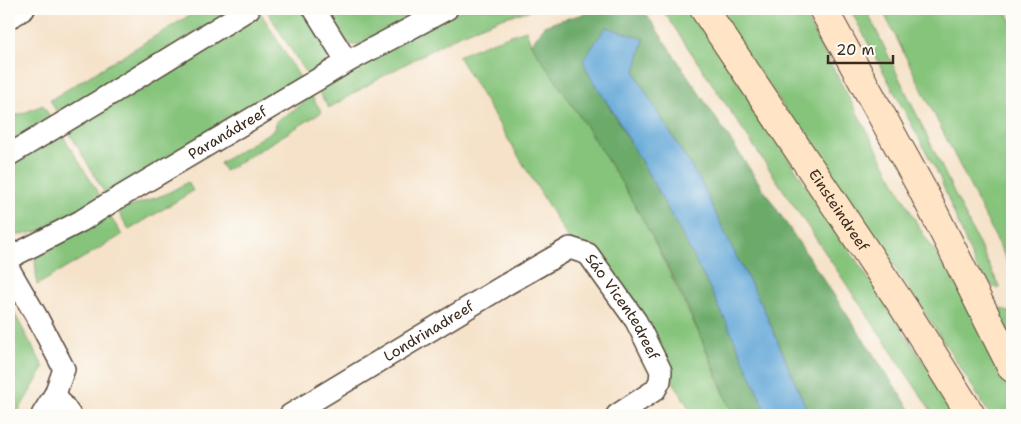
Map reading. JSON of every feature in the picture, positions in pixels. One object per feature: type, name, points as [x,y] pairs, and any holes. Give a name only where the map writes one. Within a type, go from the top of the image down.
[{"type":"main road","name":"Einsteindreef","points":[[704,9],[904,308],[971,415]]},
{"type":"main road","points":[[823,9],[922,189],[1012,368]]},
{"type":"street","points":[[9,18],[24,9]]},
{"type":"street","points":[[9,154],[249,9]]},
{"type":"street","points":[[314,9],[347,62]]},
{"type":"street","name":"Paranádreef","points":[[9,258],[81,221],[347,62],[447,9]]},
{"type":"street","name":"Londrinadreef","points":[[290,415],[570,248]]},
{"type":"street","name":"Sáo Vicentedreef","points":[[570,248],[588,254],[636,321],[661,371],[660,381],[655,390],[617,415]]},
{"type":"street","points":[[9,269],[64,369],[55,394],[42,415]]},
{"type":"street","points":[[55,394],[70,415]]},
{"type":"green space","points":[[200,9],[235,9],[59,116],[50,100]]},
{"type":"green space","points":[[266,9],[301,9],[327,50],[327,59],[324,65],[308,77]]},
{"type":"green space","points":[[324,9],[424,9],[363,44],[353,45],[344,41]]},
{"type":"green space","points":[[464,9],[535,9],[502,18],[459,35],[329,108],[316,88],[372,53]]},
{"type":"green space","points":[[603,9],[643,9],[914,415],[809,415],[763,307],[731,246],[703,186],[642,86],[635,71],[644,39],[587,71],[631,144],[687,244],[716,300],[767,415],[733,415],[696,326],[639,212],[578,114],[531,44],[544,26]]},
{"type":"green space","points":[[662,9],[689,9],[959,415],[934,415]]},
{"type":"green space","points":[[716,9],[801,9],[920,229],[957,286],[987,341],[1012,392],[1012,415],[990,415],[890,261]]},
{"type":"green space","points":[[850,9],[866,9],[1000,288],[998,289],[986,281],[975,265],[939,176]]},
{"type":"green space","points":[[882,9],[1005,9],[1012,22],[1012,271]]},
{"type":"green space","points":[[259,10],[302,81],[107,197],[66,127]]},
{"type":"green space","points":[[526,30],[531,44],[571,103],[649,230],[700,336],[733,415],[693,415],[596,251],[569,240],[458,56]]},
{"type":"green space","points":[[310,94],[322,112],[225,171],[220,163],[275,129],[276,121],[298,107]]},
{"type":"green space","points":[[43,105],[52,120],[9,147],[9,116],[21,114]]},
{"type":"green space","points":[[60,131],[102,199],[40,231],[19,235],[9,234],[9,161]]},
{"type":"green space","points":[[188,182],[193,191],[129,230],[118,211],[166,194]]},
{"type":"green space","points":[[108,213],[122,235],[37,285],[35,258]]},
{"type":"green space","points":[[997,307],[1012,315],[1012,343],[997,309]]},
{"type":"green space","points":[[13,311],[44,368],[16,415],[9,415],[9,345],[16,341],[9,342],[9,313]]},
{"type":"water","points":[[606,27],[644,39],[635,71],[642,86],[703,186],[731,246],[763,307],[809,415],[767,415],[740,351],[694,259],[625,133],[592,80],[583,60]]}]
